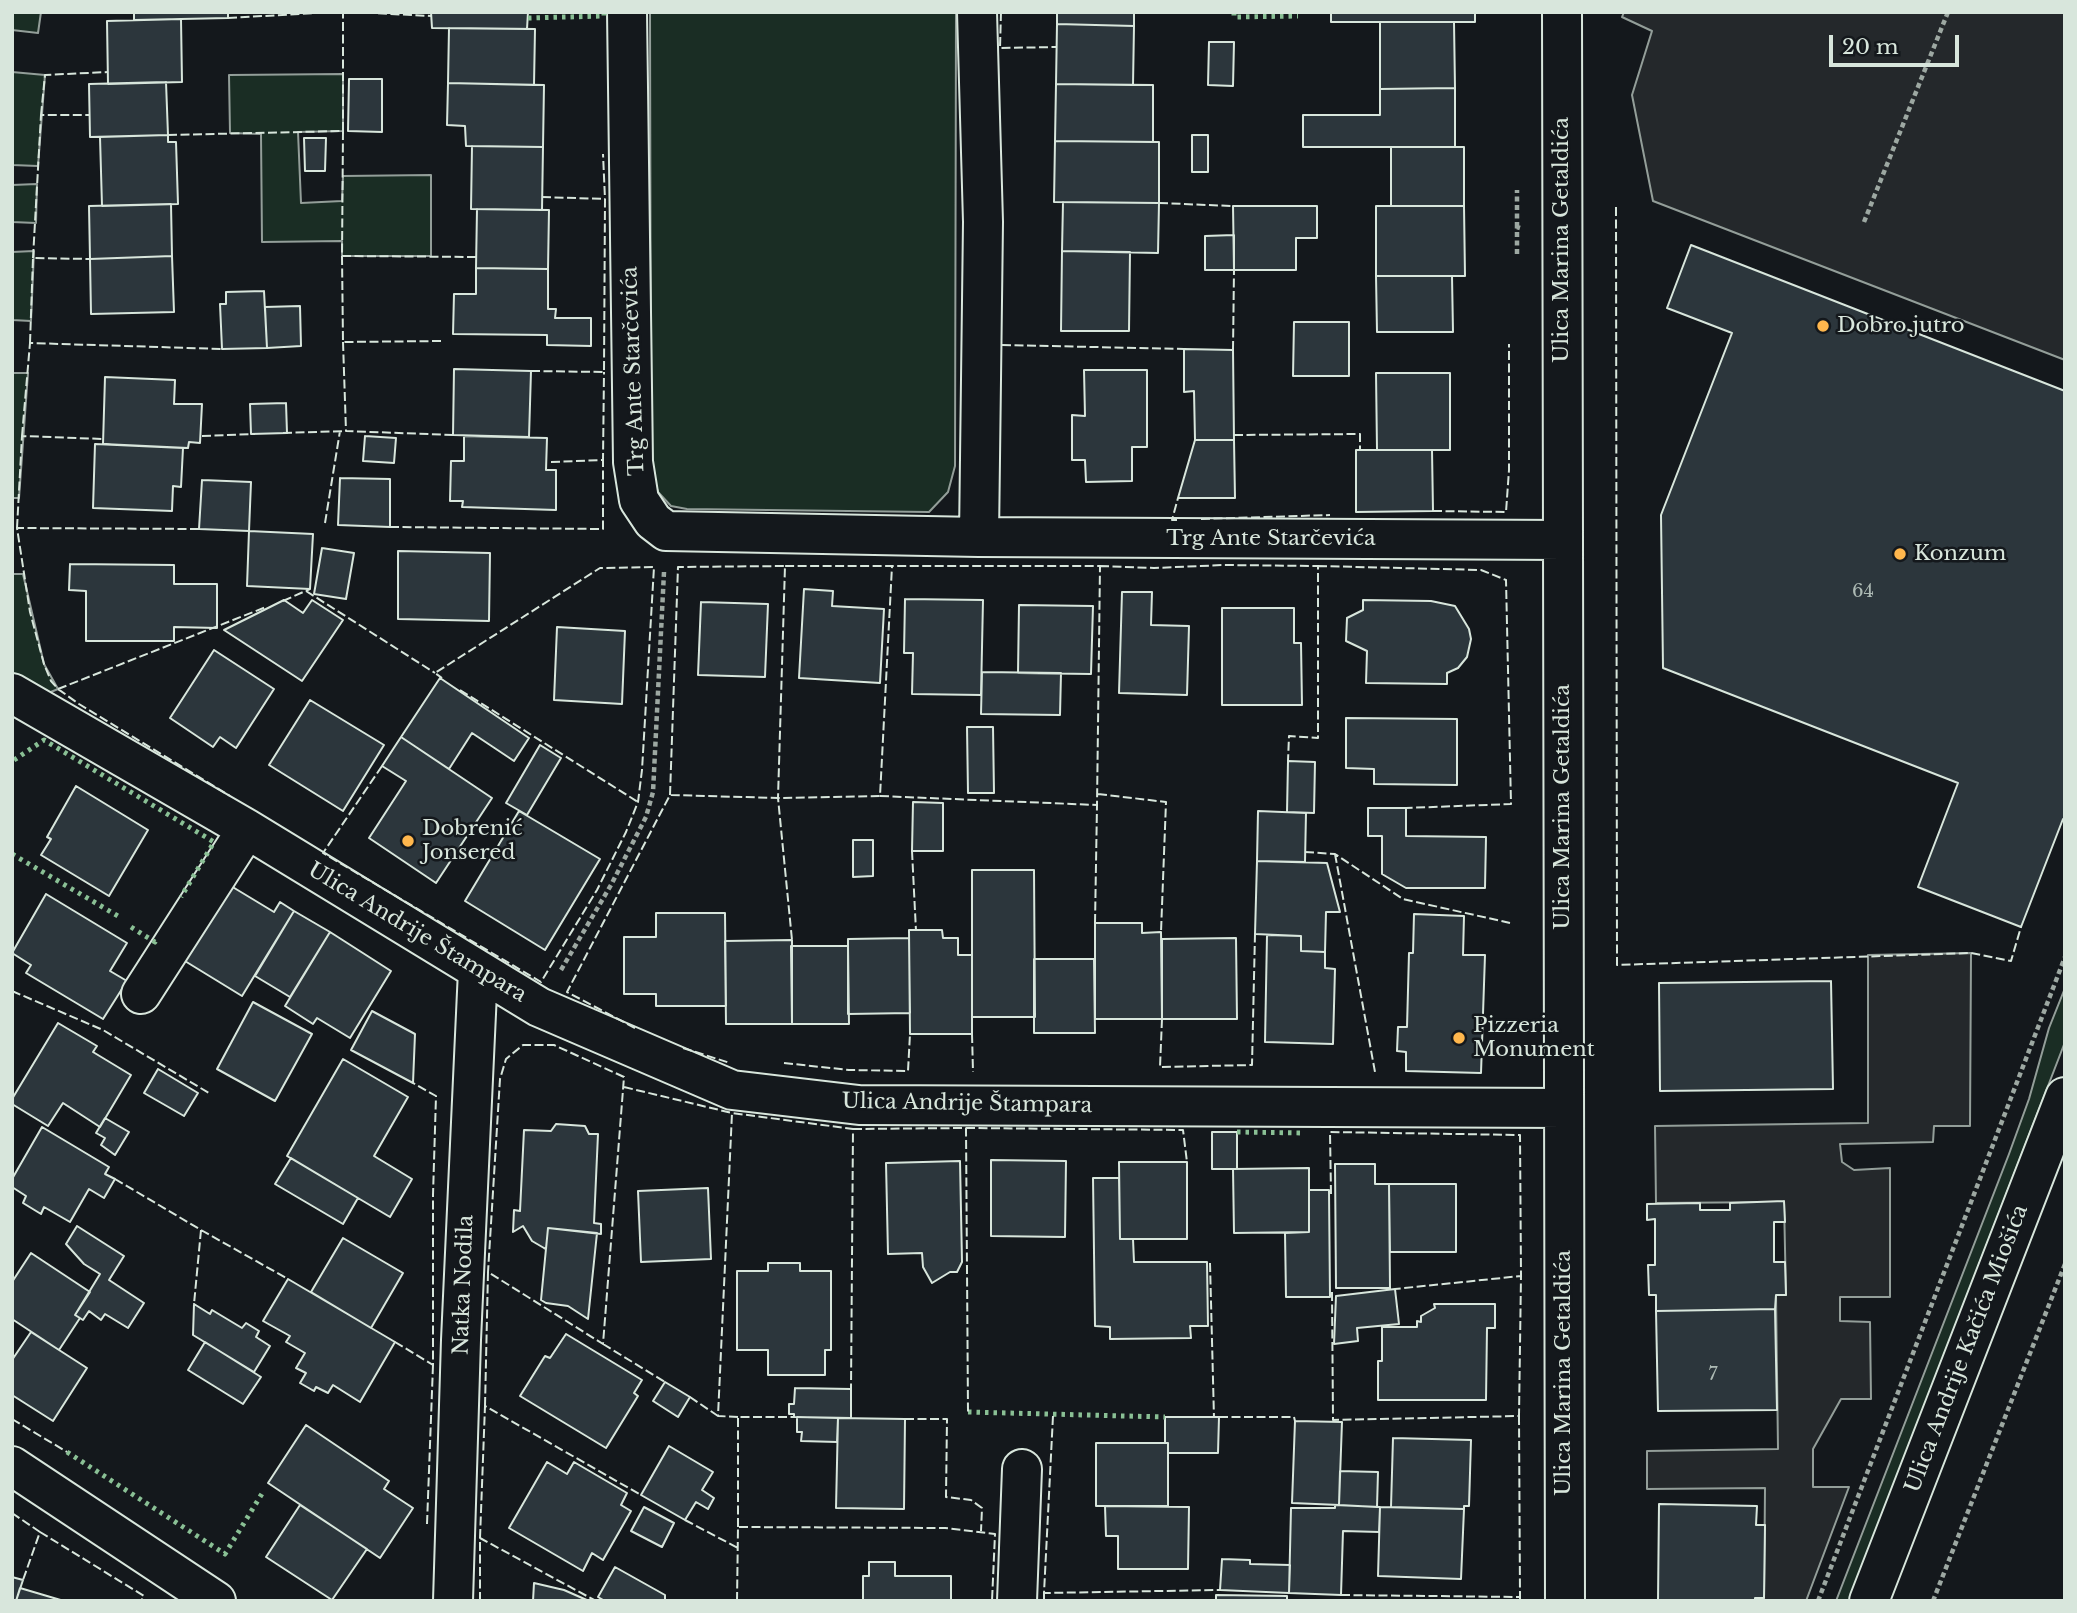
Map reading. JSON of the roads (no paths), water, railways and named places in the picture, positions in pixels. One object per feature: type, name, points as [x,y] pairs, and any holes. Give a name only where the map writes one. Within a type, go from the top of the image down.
[{"type":"street","name":"Trg Ante Starčevića","points":[[627,12],[633,462],[639,500],[653,521],[666,531],[979,537],[1563,540]]},
{"type":"street","points":[[977,12],[984,222],[979,537]]},
{"type":"street","name":"Ulica Marina Getaldića","points":[[1562,12],[1564,1601]]},
{"type":"street","name":"Ulica Andrije Štampara","points":[[12,693],[247,830],[539,1007],[732,1090],[859,1105],[1564,1108]]},
{"type":"street","points":[[141,994],[247,830]]},
{"type":"street","name":"Natka Nodila","points":[[453,1601],[478,970]]},
{"type":"street","name":"Ulica Andrije Kačića Miošića","points":[[1869,1601],[2065,1097]]},
{"type":"street","points":[[12,1466],[216,1601]]},
{"type":"street","points":[[1017,1601],[1022,1469]]},
{"type":"place","name":"Dobro jutro","points":[[1823,326]]},
{"type":"place","name":"Konzum","points":[[1900,554]]},
{"type":"place","name":"Dobrenić Jonsered","points":[[408,841]]},
{"type":"place","name":"Pizzeria Monument","points":[[1459,1038]]}]
